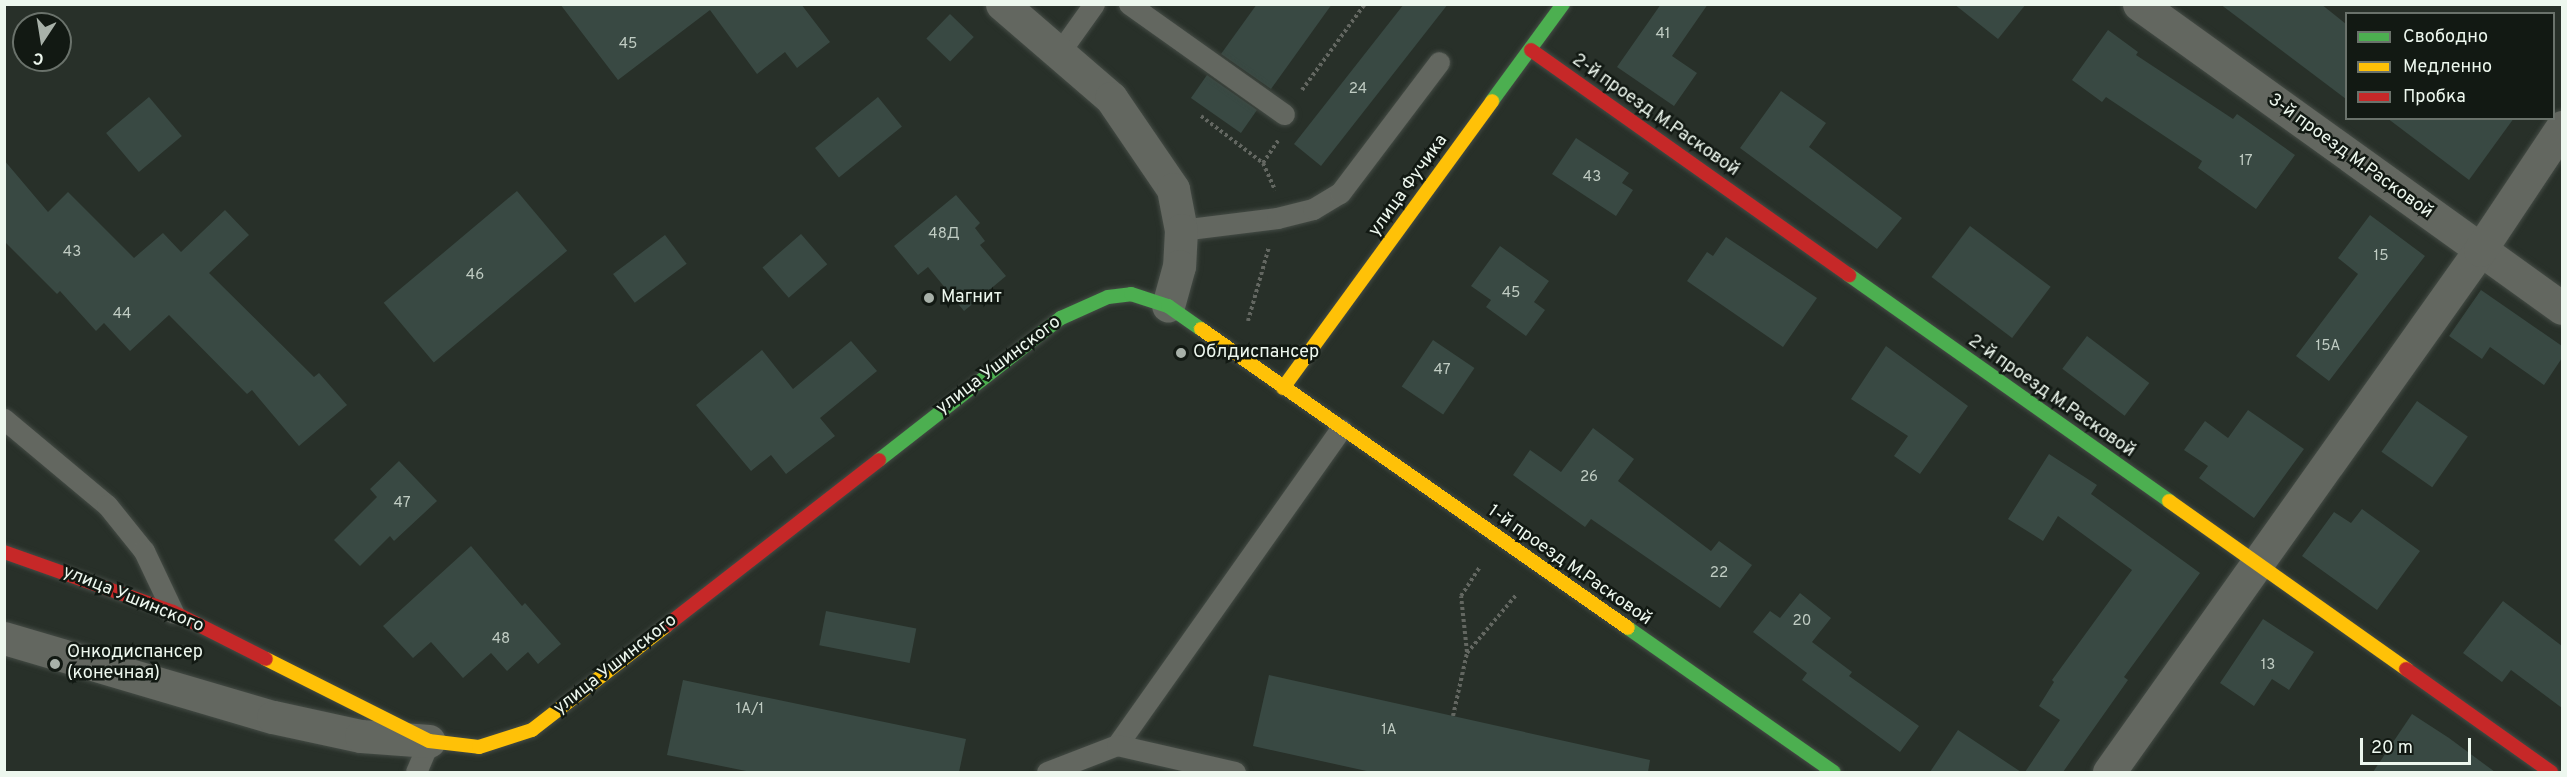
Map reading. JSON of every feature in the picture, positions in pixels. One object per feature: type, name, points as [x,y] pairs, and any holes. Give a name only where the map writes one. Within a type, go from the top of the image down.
[{"type":"street","points":[[1002,4],[1112,98],[1173,189],[1181,230],[1179,266],[1168,306]]},
{"type":"street","name":"улица Фучика","points":[[1283,388],[1563,4]]},
{"type":"street","name":"3-й проезд М.Расковой","points":[[2139,4],[2562,308]]},
{"type":"street","name":"2-й проезд М.Расковой","points":[[1531,50],[2551,772]]},
{"type":"street","points":[[2109,772],[2480,250],[2562,127]]},
{"type":"street","name":"улица Ушинского","points":[[4,552],[173,612],[429,741],[479,747],[532,730],[1061,318],[1108,297],[1131,294],[1168,306],[1283,388]]},
{"type":"street","name":"1-й проезд М.Расковой","points":[[1283,388],[1834,772]]},
{"type":"street","points":[[4,638],[273,717],[361,736],[429,741]]},
{"type":"lane","points":[[1059,53],[1094,4]]},
{"type":"lane","points":[[1129,4],[1284,114]]},
{"type":"lane","points":[[1181,230],[1277,218],[1313,209],[1340,193],[1439,62]]},
{"type":"lane","points":[[4,419],[106,505],[144,551],[173,612]]},
{"type":"lane","points":[[1118,745],[1341,429]]},
{"type":"lane","points":[[416,772],[429,741]]},
{"type":"lane","points":[[1047,772],[1118,745],[1235,772]]},
{"type":"path","points":[[1284,114],[1365,4]]},
{"type":"path","points":[[1453,716],[1467,653],[1461,596],[1476,572]]},
{"type":"path","points":[[1467,653],[1513,599]]},
{"type":"building","points":[[560,4],[801,4],[830,42],[797,68],[785,52],[757,74],[710,10],[618,80]]},
{"type":"building","points":[[1257,4],[1332,4],[1271,89],[1221,54]]},
{"type":"building","points":[[1404,4],[1448,4],[1321,166],[1294,144]]},
{"type":"building","points":[[1661,4],[1708,4],[1672,56],[1697,73],[1674,106],[1617,67]]},
{"type":"building","points":[[1954,4],[2026,4],[1998,39]]},
{"type":"building","points":[[2220,4],[2321,4],[2345,23],[2345,98]]},
{"type":"building","points":[[950,14],[974,37],[950,61],[926,38]]},
{"type":"building","points":[[2108,30],[2138,52],[2136,55],[2233,119],[2237,114],[2295,155],[2256,209],[2198,168],[2202,161],[2106,97],[2102,102],[2072,80]]},
{"type":"building","points":[[1207,75],[1257,110],[1241,133],[1191,98]]},
{"type":"building","points":[[1781,91],[1826,123],[1809,147],[1902,218],[1877,249],[1740,148]]},
{"type":"building","points":[[149,97],[182,136],[139,172],[106,133]]},
{"type":"building","points":[[878,97],[902,127],[839,178],[815,148]]},
{"type":"building","points":[[2390,120],[2513,120],[2469,180]]},
{"type":"building","points":[[1576,138],[1629,173],[1622,183],[1633,190],[1616,216],[1552,174]]},
{"type":"building","points":[[4,160],[48,212],[68,192],[134,258],[163,233],[181,252],[225,210],[249,235],[209,273],[314,377],[319,373],[347,405],[299,446],[252,390],[247,394],[169,315],[130,351],[104,323],[96,331],[60,291],[57,294],[4,241]]},
{"type":"building","points":[[517,191],[567,251],[434,363],[384,303]]},
{"type":"building","points":[[956,195],[980,223],[975,228],[985,241],[980,245],[1006,276],[964,311],[928,267],[918,275],[894,246]]},
{"type":"building","points":[[2370,215],[2425,256],[2329,381],[2296,356],[2358,274],[2338,258]]},
{"type":"building","points":[[1970,226],[2051,287],[2012,338],[1931,277]]},
{"type":"building","points":[[801,234],[827,264],[789,298],[763,267]]},
{"type":"building","points":[[665,235],[687,264],[635,303],[613,274]]},
{"type":"building","points":[[1726,237],[1817,298],[1783,347],[1687,281],[1707,252],[1713,256]]},
{"type":"building","points":[[1500,246],[1549,281],[1534,302],[1545,310],[1526,336],[1486,307],[1491,300],[1471,286]]},
{"type":"building","points":[[2481,290],[2562,346],[2562,358],[2544,385],[2490,347],[2482,359],[2449,336]]},
{"type":"building","points":[[2087,336],[2149,383],[2125,416],[2062,369]]},
{"type":"building","points":[[1433,340],[1474,368],[1443,414],[1402,386]]},
{"type":"building","points":[[851,341],[877,371],[820,418],[835,436],[786,474],[771,455],[751,471],[696,405],[762,350],[793,389]]},
{"type":"building","points":[[1886,346],[1968,406],[1920,474],[1894,456],[1908,436],[1851,399]]},
{"type":"building","points":[[2417,401],[2468,437],[2432,487],[2381,452]]},
{"type":"building","points":[[2248,410],[2304,449],[2254,518],[2199,478],[2208,466],[2184,450],[2205,421],[2228,438]]},
{"type":"building","points":[[1593,428],[1634,459],[1618,481],[1711,551],[1719,541],[1752,565],[1720,608],[1591,519],[1585,527],[1513,475],[1530,450],[1561,472]]},
{"type":"building","points":[[2049,454],[2097,485],[2091,494],[2200,573],[2124,677],[2128,680],[2063,772],[2025,772],[2060,720],[2039,706],[2054,682],[2052,680],[2132,570],[2058,516],[2043,541],[2008,519]]},
{"type":"building","points":[[399,461],[437,501],[394,541],[390,536],[360,566],[334,540],[377,497],[370,489]]},
{"type":"building","points":[[2362,509],[2420,551],[2377,610],[2302,556],[2334,512],[2351,523]]},
{"type":"building","points":[[471,546],[522,606],[525,603],[561,644],[538,664],[528,652],[507,671],[491,653],[463,678],[431,642],[413,658],[383,626]]},
{"type":"building","points":[[1800,593],[1831,618],[1812,642],[1852,672],[1849,676],[1919,726],[1900,752],[1802,680],[1807,673],[1753,632],[1770,611],[1780,618]]},
{"type":"building","points":[[2503,601],[2562,646],[2562,708],[2511,670],[2502,682],[2463,653]]},
{"type":"building","points":[[826,611],[916,629],[910,663],[819,645]]},
{"type":"building","points":[[2263,619],[2314,652],[2289,690],[2272,679],[2254,706],[2220,683]]},
{"type":"building","points":[[1269,675],[1650,760],[1648,772],[1371,772],[1253,746]]},
{"type":"building","points":[[683,680],[966,739],[959,772],[751,772],[667,755]]},
{"type":"building","points":[[2412,714],[2449,738],[2495,772],[2373,772]]},
{"type":"building","points":[[1958,730],[2021,772],[1930,772]]},
{"type":"traffic: fast","points":[[1492,101],[1563,4]]},
{"type":"traffic: fast","points":[[1849,275],[2169,501]]},
{"type":"traffic: fast","points":[[879,460],[1061,318],[1108,297],[1131,294],[1168,306],[1201,329]]},
{"type":"traffic: fast","points":[[1628,628],[1834,772]]},
{"type":"traffic: slow","points":[[1283,388],[1492,101]]},
{"type":"traffic: slow","points":[[1201,329],[1628,628]]},
{"type":"traffic: slow","points":[[2169,501],[2406,669]]},
{"type":"traffic: slow","points":[[266,659],[429,741],[479,747],[532,730],[666,626]]},
{"type":"traffic: jam","points":[[1531,50],[1849,275]]},
{"type":"traffic: jam","points":[[666,626],[879,460]]},
{"type":"traffic: jam","points":[[4,552],[173,612],[266,659]]},
{"type":"traffic: jam","points":[[2406,669],[2551,772]]},
{"type":"place","name":"Магнит","points":[[929,298]]},
{"type":"place","name":"Облдиспансер","points":[[1181,353]]},
{"type":"place","name":"Онкодиспансер (конечная)","points":[[55,664]]}]
